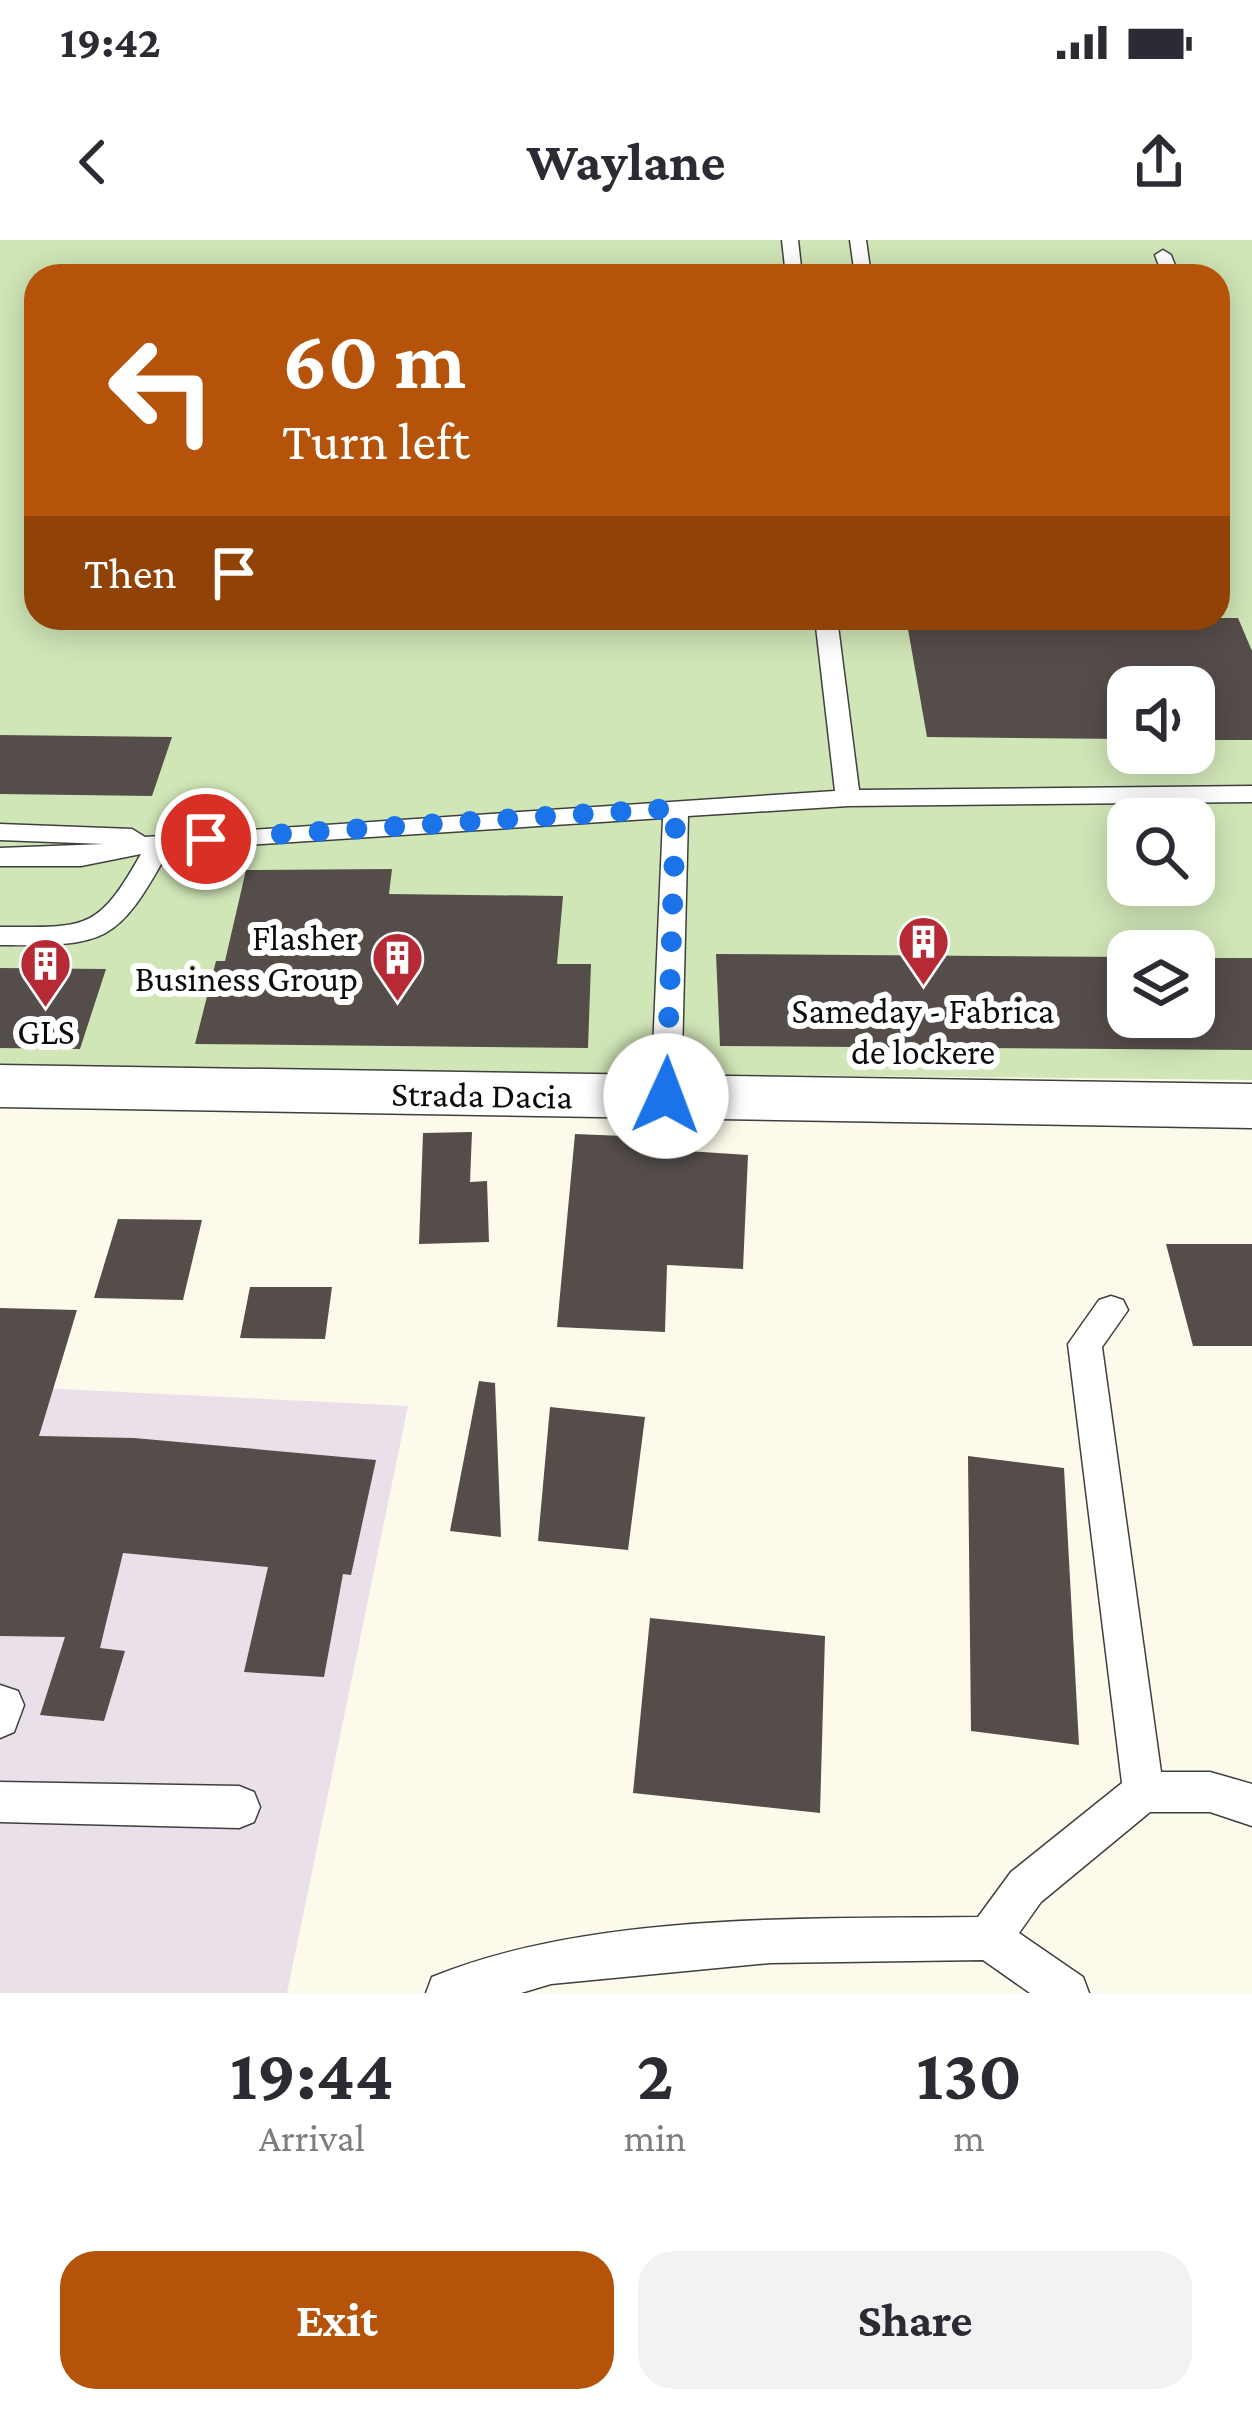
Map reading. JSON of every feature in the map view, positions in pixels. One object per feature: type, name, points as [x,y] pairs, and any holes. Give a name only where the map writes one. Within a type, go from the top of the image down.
[{"type":"street","name":"Strada Dacia","points":[[0,1086],[1252,1106]]},
{"type":"lane","points":[[1163,255],[1166,264]]},
{"type":"lane","points":[[827,630],[848,798]]},
{"type":"lane","points":[[0,857],[81,856],[161,842],[848,798],[1252,794]]},
{"type":"lane","points":[[666,1096],[676,808]]},
{"type":"lane","points":[[0,832],[117,834],[161,842]]},
{"type":"lane","points":[[0,936],[84,937],[117,920],[161,842]]},
{"type":"lane","points":[[1111,1310],[1085,1344],[1143,1792]]},
{"type":"lane","points":[[0,1705],[4,1706],[0,1718]]},
{"type":"lane","points":[[988,1938],[1026,1887],[1143,1792],[1210,1792],[1252,1805]]},
{"type":"lane","points":[[0,1802],[239,1807]]},
{"type":"lane","points":[[448,1993],[551,1962],[770,1941],[988,1938],[1067,1993]]},
{"type":"shaded area","points":[[0,1386],[408,1406],[287,1993],[0,1993]]},
{"type":"green space","points":[[0,240],[1252,240],[1252,1080],[0,1067]]},
{"type":"building","points":[[1230,618],[1238,618],[1252,651],[1252,740],[1215,740],[1215,666],[1107,666],[1107,739],[927,737],[908,630],[1230,630]]},
{"type":"building","points":[[0,735],[172,737],[152,796],[0,794]]},
{"type":"building","points":[[392,869],[389,894],[563,896],[557,964],[591,964],[588,1048],[195,1044],[216,961],[225,961],[246,870]]},
{"type":"building","name":"Sameday - Fabrica de lockere","points":[[716,954],[1107,957],[1107,1038],[1215,1038],[1215,958],[1252,958],[1252,1050],[720,1046]]},
{"type":"building","name":"GLS","points":[[0,968],[106,969],[80,1049],[0,1048]]},
{"type":"building","points":[[472,1132],[470,1182],[487,1181],[489,1242],[419,1244],[423,1133]]},
{"type":"building","points":[[575,1134],[672,1138],[672,1150],[748,1155],[743,1269],[667,1265],[665,1332],[557,1327]]},
{"type":"building","points":[[118,1219],[202,1220],[183,1300],[94,1298]]},
{"type":"building","points":[[1166,1244],[1252,1244],[1252,1346],[1193,1346]]},
{"type":"building","points":[[250,1287],[332,1287],[325,1339],[240,1338]]},
{"type":"building","points":[[0,1308],[77,1310],[39,1436],[134,1438],[376,1460],[351,1575],[343,1574],[324,1677],[244,1672],[268,1567],[123,1553],[100,1648],[125,1651],[104,1721],[40,1715],[65,1637],[0,1636]]},
{"type":"building","points":[[479,1381],[495,1383],[501,1537],[450,1531]]},
{"type":"building","points":[[550,1407],[645,1417],[628,1550],[538,1541]]},
{"type":"building","points":[[968,1456],[1064,1468],[1079,1745],[971,1731]]},
{"type":"building","points":[[650,1618],[825,1636],[820,1813],[633,1793]]},
{"type":"place","name":"Sameday - Fabrica de lockere","points":[[923,988]]},
{"type":"place","name":"Flasher Business Group","points":[[397,1004]]},
{"type":"place","name":"GLS","points":[[46,1009]]},
{"type":"route","points":[[206,839],[676,808],[666,1096]]}]
